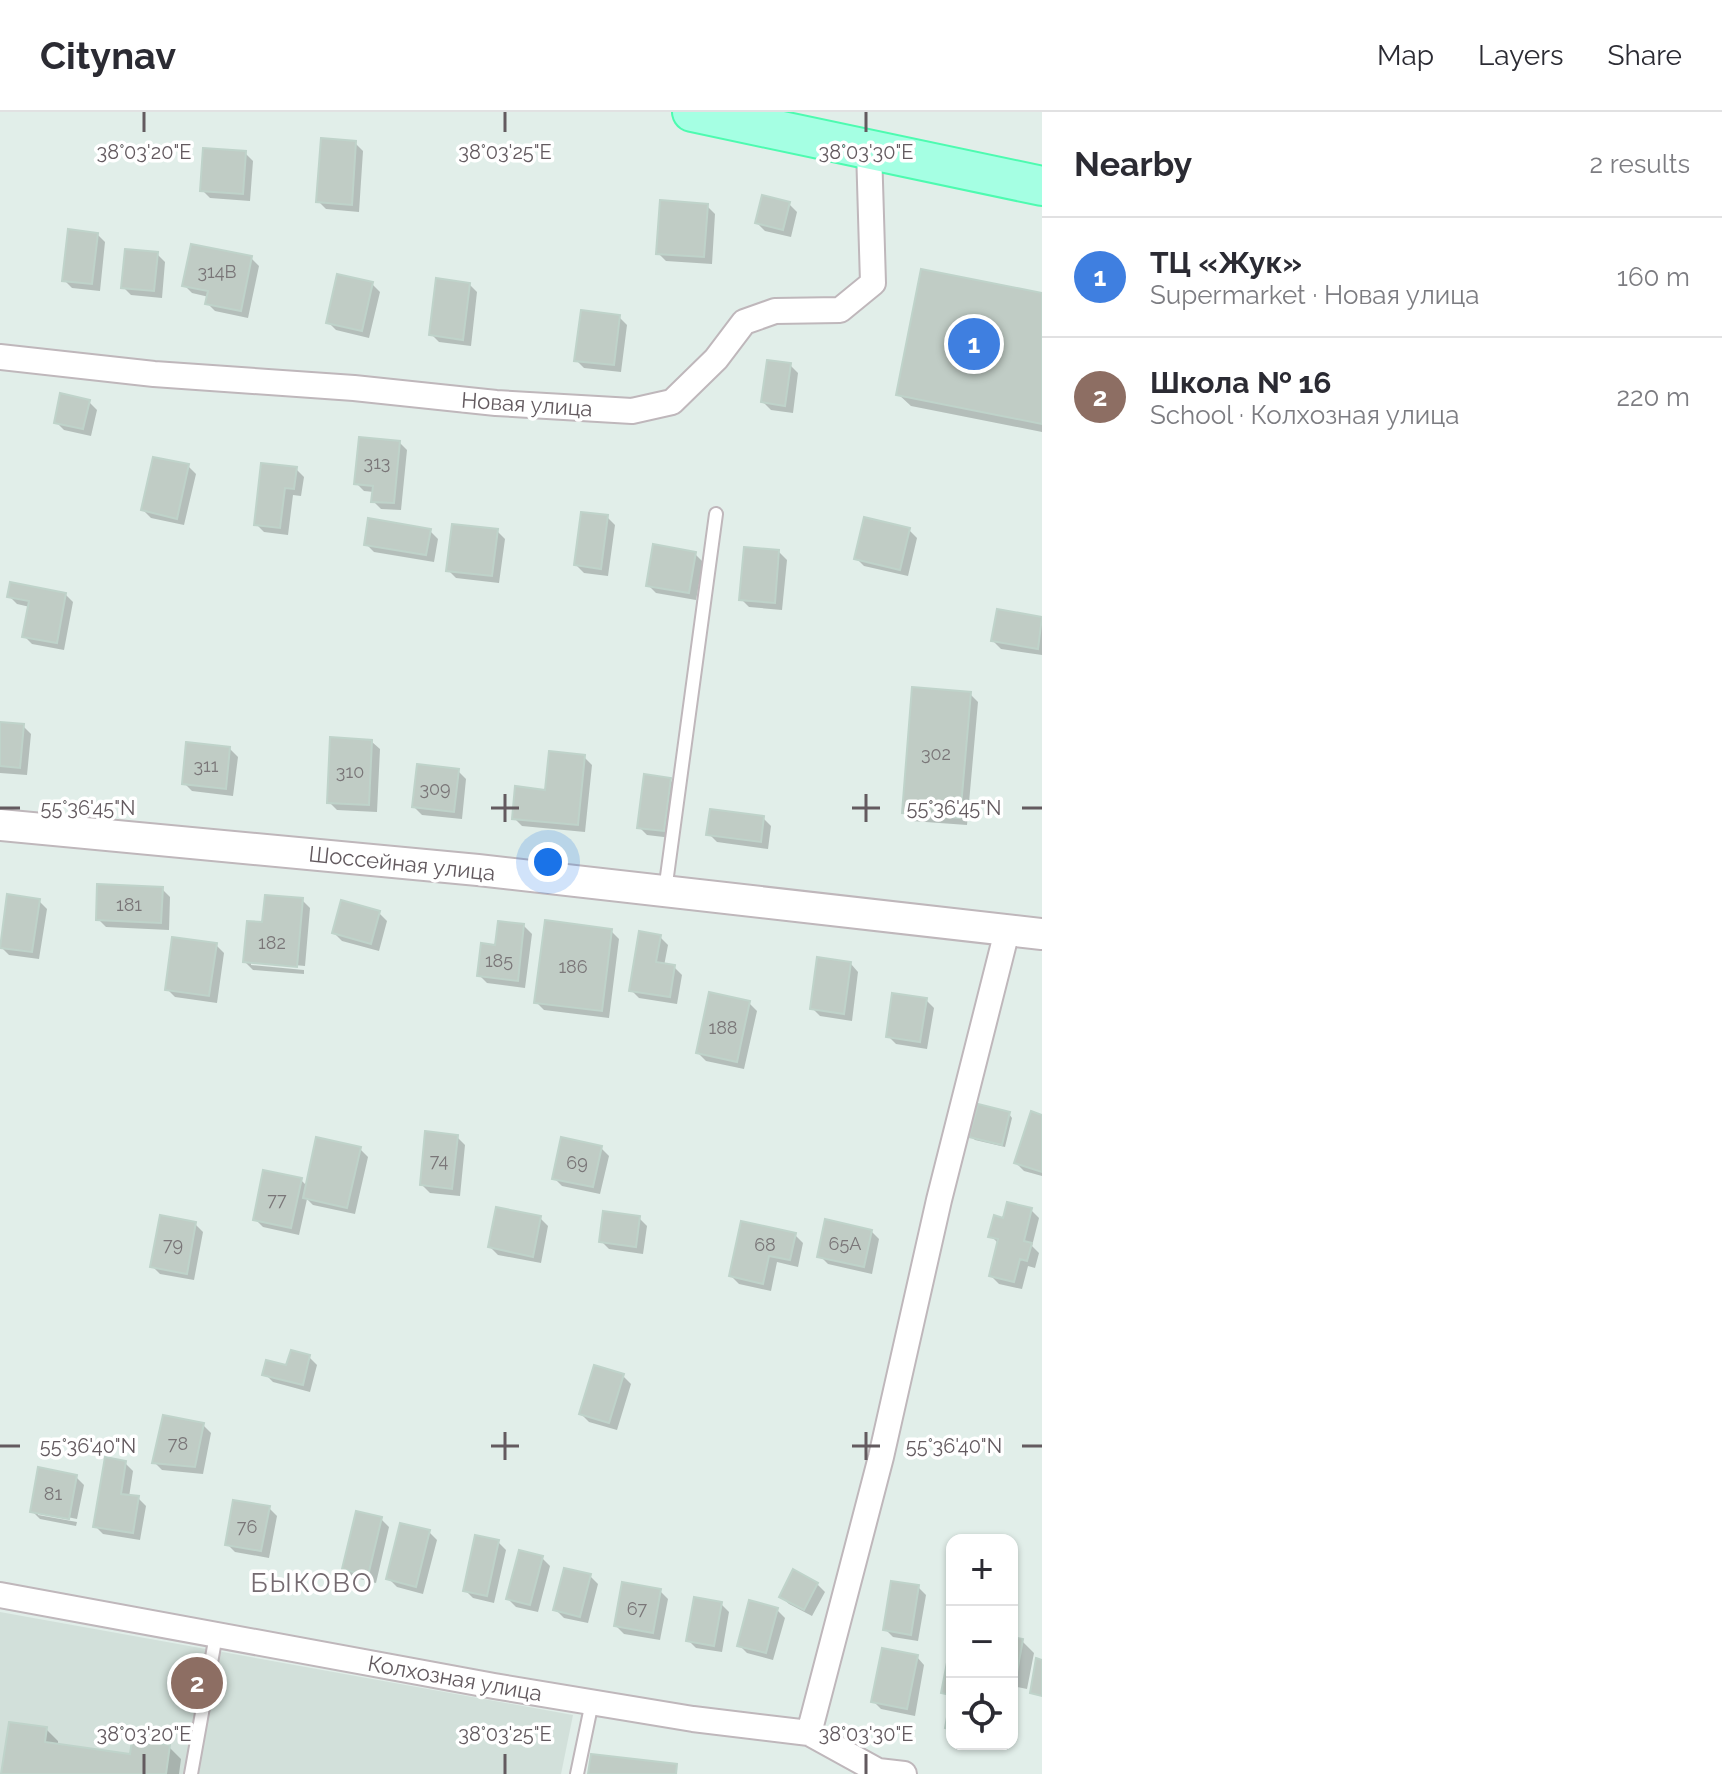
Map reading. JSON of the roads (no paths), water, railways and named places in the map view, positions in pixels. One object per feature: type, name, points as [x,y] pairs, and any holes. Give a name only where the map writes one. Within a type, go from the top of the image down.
[{"type":"main road","points":[[692,112],[1042,186]]},
{"type":"street","name":"Новая улица","points":[[0,357],[154,374],[354,388],[547,407],[632,411],[672,402],[716,359],[744,322],[775,311],[840,310],[873,283],[869,149]]},
{"type":"street","name":"Шоссейная улица","points":[[0,825],[462,868],[1042,934]]},
{"type":"street","points":[[809,1733],[881,1457],[939,1200],[1007,931]]},
{"type":"street","name":"Колхозная улица","points":[[0,1595],[592,1702],[748,1727],[809,1733],[879,1772],[904,1774]]},
{"type":"lane","points":[[665,892],[716,514]]},
{"type":"lane","points":[[191,1774],[216,1635]]},
{"type":"lane","points":[[577,1774],[592,1702]]},
{"type":"place","name":"ТЦ «Жук»","points":[[974,344]]},
{"type":"place","name":"Школа № 16","points":[[197,1683]]},
{"type":"district","name":"БЫКОВО","points":[[312,1583]]}]
